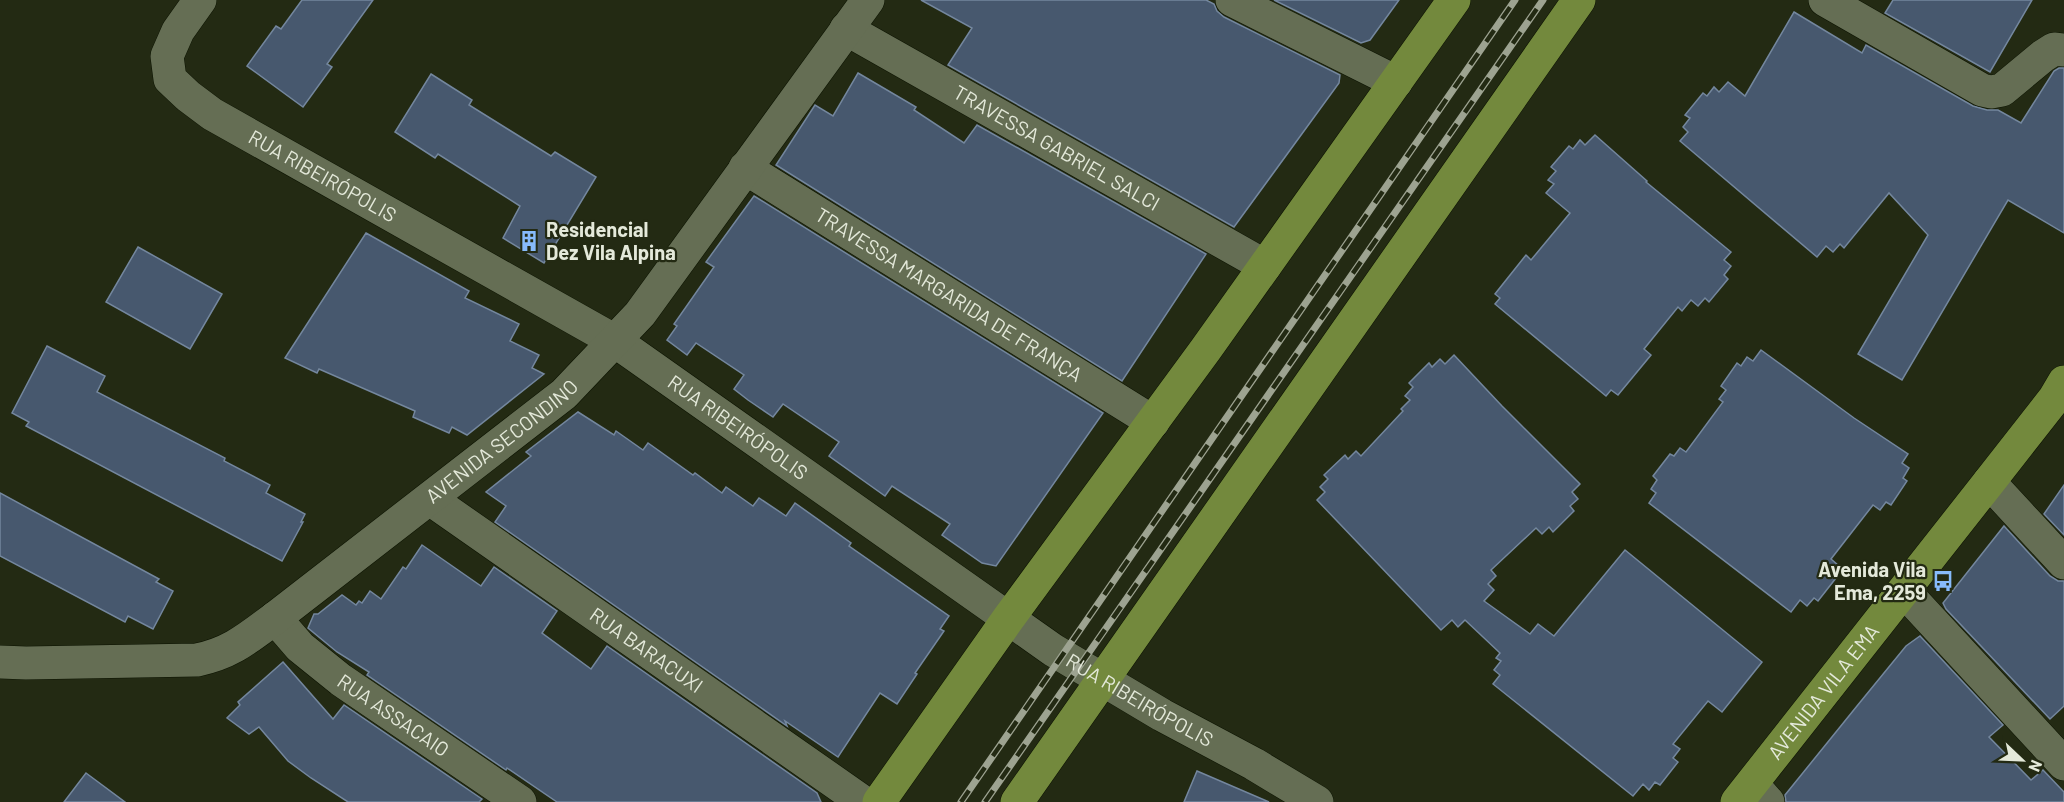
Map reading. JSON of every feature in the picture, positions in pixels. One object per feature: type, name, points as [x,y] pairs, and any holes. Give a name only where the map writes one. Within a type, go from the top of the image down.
[{"type":"main road","points":[[879,802],[1454,0]]},
{"type":"main road","points":[[1017,802],[1579,0]]},
{"type":"main road","name":"AVENIDA VILA EMA","points":[[1752,796],[1904,591],[2054,399],[2064,382]]},
{"type":"street","name":"RUA RIBEIRÓPOLIS","points":[[200,0],[178,31],[167,56],[170,79],[212,114],[615,341],[1008,619],[1101,680],[1254,764],[1317,802]]},
{"type":"street","name":"AVENIDA SECONDINO","points":[[0,662],[105,663],[197,660],[219,656],[240,644],[275,618],[564,394],[615,341],[640,314],[868,0]]},
{"type":"street","points":[[1232,0],[1396,82]]},
{"type":"street","points":[[1825,0],[1982,90],[1991,92],[2002,90],[2054,49],[2064,50]]},
{"type":"street","name":"TRAVESSA GABRIEL SALCI","points":[[846,29],[1265,266]]},
{"type":"street","name":"TRAVESSA MARGARIDA DE FRANÇA","points":[[745,168],[1153,422]]},
{"type":"street","points":[[1989,482],[2064,563]]},
{"type":"street","name":"RUA BARACUXI","points":[[430,499],[863,802]]},
{"type":"street","points":[[1904,591],[2064,764]]},
{"type":"street","name":"RUA ASSACAIO","points":[[275,618],[300,647],[341,680],[520,802]]},
{"type":"building","points":[[302,0],[373,0],[327,64],[332,67],[303,107],[247,66],[276,26],[281,29]]},
{"type":"building","points":[[921,0],[1206,0],[1214,4],[1217,11],[1224,17],[1340,75],[1339,83],[1234,227],[948,65],[972,28]]},
{"type":"building","points":[[1274,0],[1399,0],[1370,40],[1361,43]]},
{"type":"building","points":[[1893,0],[2032,0],[1990,72],[1885,13]]},
{"type":"building","points":[[1794,12],[1862,53],[1866,45],[1973,106],[1998,110],[2021,123],[2054,71],[2064,68],[2064,233],[2008,200],[1902,380],[1858,354],[1928,235],[1889,193],[1844,248],[1840,244],[1833,252],[1826,246],[1817,257],[1680,141],[1688,132],[1683,127],[1690,118],[1685,115],[1703,93],[1707,96],[1714,87],[1719,92],[1728,82],[1745,96]]},
{"type":"building","points":[[858,73],[916,107],[914,110],[964,143],[977,125],[1206,254],[1122,381],[776,165],[815,105],[833,116]]},
{"type":"building","points":[[431,74],[472,100],[469,105],[551,156],[555,152],[596,177],[544,263],[503,238],[520,206],[438,154],[435,158],[395,132]]},
{"type":"building","points":[[1595,135],[1646,182],[1731,252],[1724,260],[1731,266],[1724,275],[1728,279],[1709,302],[1705,298],[1698,306],[1691,300],[1682,311],[1678,307],[1644,349],[1651,355],[1618,395],[1611,390],[1606,396],[1495,304],[1500,298],[1495,294],[1526,255],[1531,260],[1570,213],[1546,193],[1554,184],[1548,180],[1556,171],[1551,167],[1569,146],[1573,149],[1580,140],[1585,145]]},
{"type":"building","points":[[754,196],[1103,413],[996,566],[982,563],[942,535],[950,524],[892,486],[885,496],[829,456],[839,442],[783,404],[773,417],[748,400],[734,389],[744,375],[696,343],[687,355],[667,340],[677,326],[674,324],[714,267],[706,262]]},
{"type":"building","points":[[366,233],[469,291],[465,298],[519,324],[510,341],[539,355],[532,368],[544,374],[467,435],[452,427],[449,433],[413,417],[415,411],[319,369],[317,373],[285,358]]},
{"type":"building","points":[[138,247],[222,294],[190,349],[106,302]]},
{"type":"building","points":[[47,346],[105,376],[97,392],[225,458],[224,461],[270,485],[266,493],[305,514],[282,561],[26,426],[29,422],[12,413]]},
{"type":"building","points":[[1761,350],[1908,454],[1902,463],[1909,468],[1903,478],[1907,481],[1891,505],[1886,502],[1880,510],[1873,505],[1831,559],[1838,565],[1831,574],[1836,578],[1818,601],[1814,598],[1807,606],[1800,600],[1791,612],[1649,503],[1656,493],[1651,489],[1657,480],[1653,476],[1670,454],[1674,456],[1680,448],[1686,452],[1723,402],[1719,399],[1726,390],[1721,386],[1737,363],[1741,366],[1747,357],[1753,361]]},
{"type":"building","points":[[1454,355],[1580,484],[1572,492],[1578,499],[1570,506],[1574,511],[1553,532],[1549,527],[1542,534],[1536,528],[1491,570],[1496,576],[1488,584],[1494,590],[1484,601],[1530,634],[1538,624],[1554,636],[1625,550],[1762,662],[1722,712],[1708,701],[1673,744],[1680,749],[1673,758],[1678,762],[1660,785],[1655,782],[1649,790],[1643,784],[1633,796],[1493,684],[1500,675],[1494,670],[1501,661],[1496,658],[1500,653],[1465,620],[1458,627],[1452,620],[1441,630],[1317,500],[1325,492],[1320,487],[1328,479],[1324,475],[1345,455],[1348,459],[1356,451],[1361,456],[1403,411],[1401,409],[1410,400],[1405,396],[1413,387],[1409,383],[1429,363],[1432,367],[1440,359],[1445,364]]},
{"type":"building","points":[[578,412],[614,435],[616,431],[643,450],[648,443],[722,493],[726,487],[753,506],[759,498],[786,516],[795,503],[851,543],[849,546],[949,616],[940,629],[944,631],[897,704],[880,693],[838,757],[785,721],[787,726],[495,522],[506,506],[486,492],[531,456],[526,452]]},
{"type":"building","points":[[2064,485],[2064,535],[2044,514]]},
{"type":"building","points":[[0,493],[159,579],[156,582],[173,591],[153,629],[128,616],[125,622],[0,556]]},
{"type":"building","points":[[2004,526],[2050,576],[2058,581],[2064,581],[2064,706],[2050,719],[1946,609],[1943,603]]},
{"type":"building","points":[[422,545],[481,586],[494,567],[557,611],[542,633],[591,669],[607,646],[817,793],[821,802],[557,802],[507,768],[506,770],[367,675],[369,672],[337,652],[308,628],[314,614],[318,614],[342,595],[356,605],[359,601],[362,603],[370,591],[381,599],[403,567],[406,569]]},
{"type":"building","points":[[1920,636],[2003,725],[1989,737],[2031,780],[2043,770],[2064,792],[2064,802],[1786,802],[1785,795],[1906,646]]},
{"type":"building","points":[[283,662],[333,719],[344,705],[482,799],[479,802],[348,802],[311,778],[288,761],[259,727],[249,734],[227,718],[240,705],[238,702]]},
{"type":"building","points":[[1197,771],[1269,802],[1184,802]]},
{"type":"building","points":[[86,773],[125,802],[64,802]]},
{"type":"railway","points":[[961,802],[1515,0]]},
{"type":"railway","points":[[985,802],[1543,0]]},
{"type":"place","name":"Residencial Dez Vila Alpina","points":[[529,241]]},
{"type":"place","name":"Avenida Vila Ema, 2259","points":[[1943,581]]}]
